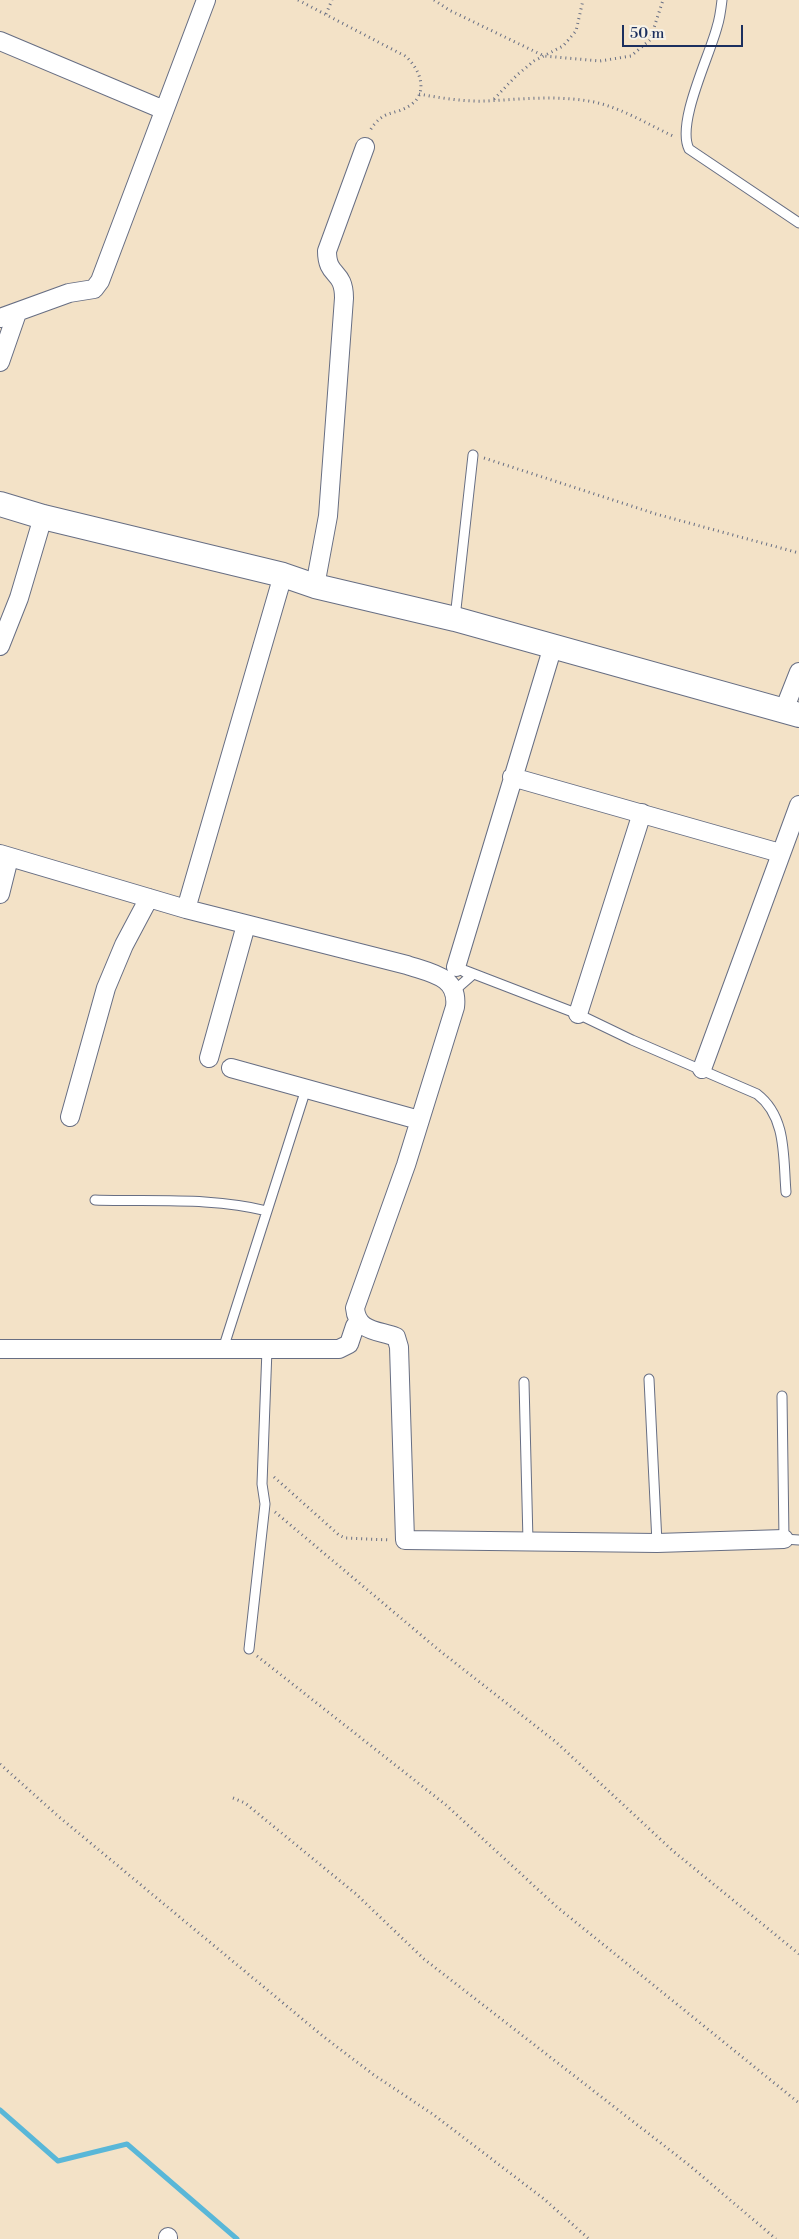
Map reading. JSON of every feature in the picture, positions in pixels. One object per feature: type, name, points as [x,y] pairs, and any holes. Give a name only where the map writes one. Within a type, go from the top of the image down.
[{"type":"street","points":[[0,362],[8,315],[60,296],[94,289],[100,281],[206,0]]},
{"type":"street","points":[[0,41],[164,110]]},
{"type":"street","points":[[316,586],[328,516],[344,298],[344,283],[327,263],[327,251],[365,147]]},
{"type":"street","points":[[0,504],[43,517],[455,619],[792,712],[799,672]]},
{"type":"street","points":[[0,646],[19,598],[43,517]]},
{"type":"street","points":[[186,909],[283,575]]},
{"type":"street","points":[[456,968],[552,646]]},
{"type":"street","points":[[512,777],[780,853]]},
{"type":"street","points":[[702,1069],[799,805]]},
{"type":"street","points":[[578,1014],[642,813]]},
{"type":"street","points":[[0,894],[4,856],[186,909],[407,965],[436,975],[453,985],[455,990],[455,1007],[406,1165],[356,1303],[355,1315],[359,1322],[371,1330],[396,1337],[399,1346],[405,1540],[657,1543],[792,1540]]},
{"type":"street","points":[[70,1117],[106,988],[124,945],[149,898]]},
{"type":"street","points":[[209,1058],[246,925]]},
{"type":"street","points":[[231,1068],[419,1120]]},
{"type":"street","points":[[0,1349],[339,1349],[349,1344],[355,1326],[359,1322]]},
{"type":"lane","points":[[722,0],[718,26],[696,88],[685,130],[685,142],[689,149],[799,222]]},
{"type":"lane","points":[[455,619],[473,455]]},
{"type":"lane","points":[[455,990],[471,976],[456,968]]},
{"type":"lane","points":[[456,968],[578,1014],[632,1040],[757,1094],[771,1108],[781,1131],[786,1192]]},
{"type":"lane","points":[[223,1349],[306,1088]]},
{"type":"lane","points":[[95,1200],[222,1204],[246,1206],[266,1212]]},
{"type":"lane","points":[[249,1649],[265,1504],[263,1471],[267,1349]]},
{"type":"lane","points":[[649,1379],[657,1543]]},
{"type":"lane","points":[[524,1382],[528,1541]]},
{"type":"lane","points":[[782,1396],[792,1540]]},
{"type":"path","points":[[298,0],[412,61],[420,76],[419,94],[408,106],[394,110],[380,118],[370,131],[365,147]]},
{"type":"path","points":[[326,14],[332,0]]},
{"type":"path","points":[[434,0],[449,10],[544,56],[600,61],[632,56],[650,40],[663,0]]},
{"type":"path","points":[[494,100],[517,75],[544,56],[563,46],[576,31],[583,0]]},
{"type":"path","points":[[419,94],[451,99],[564,98],[595,102],[616,109],[685,142]]},
{"type":"path","points":[[473,455],[656,514],[799,553]]},
{"type":"path","points":[[263,1471],[273,1476],[345,1538],[405,1540]]},
{"type":"path","points":[[265,1504],[440,1651],[556,1742],[673,1852],[799,1954]]},
{"type":"path","points":[[249,1649],[446,1805],[558,1907],[799,2103]]},
{"type":"path","points":[[0,1764],[58,1816],[324,2037],[374,2075],[434,2114],[544,2199],[589,2239]]},
{"type":"path","points":[[233,1798],[245,1803],[356,1894],[424,1959],[689,2165],[776,2239]]},
{"type":"waterway","points":[[0,2110],[58,2161],[127,2144],[237,2239]]}]
